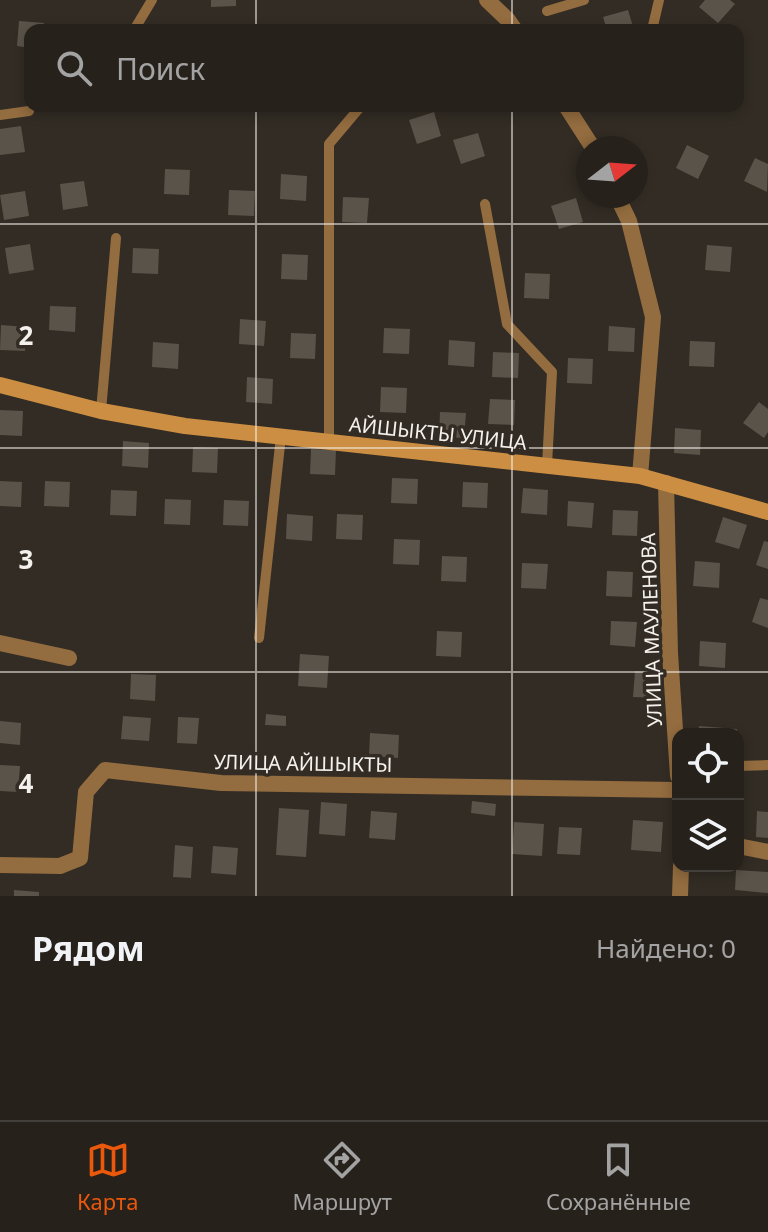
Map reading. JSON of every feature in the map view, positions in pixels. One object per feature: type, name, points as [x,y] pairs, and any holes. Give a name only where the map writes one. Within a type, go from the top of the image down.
[{"type":"street","points":[[487,0],[511,24]]},
{"type":"street","points":[[570,112],[585,136]]},
{"type":"street","points":[[623,208],[629,221],[653,317],[640,476]]},
{"type":"street","name":"АЙШЫКТЫ УЛИЦА","points":[[0,385],[101,411],[185,426],[640,476],[768,512]]},
{"type":"street","name":"УЛИЦА МАУЛЕНОВА","points":[[666,483],[675,728]]},
{"type":"street","points":[[0,643],[69,658]]},
{"type":"street","name":"УЛИЦА АЙШЫКТЫ","points":[[0,865],[60,866],[80,858],[86,792],[105,770],[221,783],[672,790]]},
{"type":"street","points":[[744,847],[768,852]]},
{"type":"street","points":[[680,896],[681,872]]},
{"type":"lane","points":[[138,24],[152,0]]},
{"type":"lane","points":[[547,11],[584,0]]},
{"type":"lane","points":[[653,24],[659,0]]},
{"type":"lane","points":[[0,115],[24,112]]},
{"type":"lane","points":[[329,441],[329,144],[356,112]]},
{"type":"lane","points":[[485,204],[507,324],[552,372],[547,465]]},
{"type":"lane","points":[[101,411],[116,238]]},
{"type":"lane","points":[[259,638],[281,436]]},
{"type":"lane","points":[[744,766],[768,765]]},
{"type":"building","points":[[211,0],[236,0],[236,6],[211,7]]},
{"type":"building","points":[[705,0],[730,0],[735,4],[718,23],[699,7]]},
{"type":"building","points":[[628,10],[632,24],[605,24],[603,17]]},
{"type":"building","points":[[19,21],[44,23],[24,24],[24,47],[17,46]]},
{"type":"building","points":[[434,112],[441,136],[417,144],[409,120]]},
{"type":"building","points":[[21,126],[25,152],[0,155],[0,129]]},
{"type":"building","points":[[478,133],[485,156],[461,164],[453,140]]},
{"type":"building","points":[[687,145],[709,156],[698,179],[676,168]]},
{"type":"building","points":[[755,158],[768,164],[767,192],[744,181]]},
{"type":"building","points":[[165,169],[190,170],[189,195],[164,194]]},
{"type":"building","points":[[281,174],[307,176],[306,201],[280,199]]},
{"type":"building","points":[[84,181],[88,206],[63,210],[60,184]]},
{"type":"building","points":[[229,190],[255,191],[254,216],[228,215]]},
{"type":"building","points":[[25,191],[29,216],[4,220],[0,195]]},
{"type":"building","points":[[343,197],[369,198],[367,223],[342,222]]},
{"type":"building","points":[[576,198],[576,208],[579,208],[583,222],[559,229],[551,206]]},
{"type":"building","points":[[30,244],[34,270],[9,274],[5,248]]},
{"type":"building","points":[[707,245],[732,247],[730,272],[705,270]]},
{"type":"building","points":[[133,248],[159,249],[158,274],[132,273]]},
{"type":"building","points":[[282,254],[308,255],[307,280],[281,279]]},
{"type":"building","points":[[525,273],[550,274],[549,299],[524,298]]},
{"type":"building","points":[[50,306],[76,307],[75,332],[49,330]]},
{"type":"building","points":[[240,319],[266,321],[264,346],[239,344]]},
{"type":"building","points":[[1,325],[26,327],[25,351],[0,350]]},
{"type":"building","points":[[609,326],[635,328],[634,352],[608,351]]},
{"type":"building","points":[[384,328],[410,329],[409,354],[383,353]]},
{"type":"building","points":[[291,333],[316,334],[315,359],[290,358]]},
{"type":"building","points":[[449,340],[475,342],[474,367],[448,365]]},
{"type":"building","points":[[690,341],[715,342],[714,367],[689,366]]},
{"type":"building","points":[[153,342],[179,344],[178,369],[152,367]]},
{"type":"building","points":[[493,352],[519,353],[518,378],[492,377]]},
{"type":"building","points":[[568,358],[593,359],[592,384],[567,383]]},
{"type":"building","points":[[247,377],[273,379],[272,404],[246,402]]},
{"type":"building","points":[[381,387],[407,388],[406,413],[380,412]]},
{"type":"building","points":[[490,399],[515,400],[514,425],[488,424]]},
{"type":"building","points":[[759,402],[768,409],[768,432],[764,438],[743,423]]},
{"type":"building","points":[[0,410],[23,411],[22,436],[0,435]]},
{"type":"building","points":[[440,412],[466,413],[464,438],[439,437]]},
{"type":"building","points":[[675,428],[701,430],[700,455],[674,453]]},
{"type":"building","points":[[123,441],[149,443],[148,468],[122,466]]},
{"type":"building","points":[[193,447],[218,448],[217,473],[192,472]]},
{"type":"building","points":[[311,449],[336,450],[335,475],[310,474]]},
{"type":"building","points":[[392,478],[418,479],[417,504],[391,503]]},
{"type":"building","points":[[0,481],[22,482],[21,507],[0,506]]},
{"type":"building","points":[[45,481],[70,482],[69,507],[44,506]]},
{"type":"building","points":[[463,482],[488,483],[487,508],[462,507]]},
{"type":"building","points":[[523,488],[548,490],[547,515],[521,513]]},
{"type":"building","points":[[111,490],[137,491],[136,516],[110,515]]},
{"type":"building","points":[[165,499],[191,500],[190,525],[164,524]]},
{"type":"building","points":[[224,500],[249,501],[248,526],[223,525]]},
{"type":"building","points":[[568,501],[594,503],[592,528],[567,526]]},
{"type":"building","points":[[613,510],[638,511],[637,536],[612,535]]},
{"type":"building","points":[[287,514],[313,516],[312,541],[286,539]]},
{"type":"building","points":[[337,514],[363,515],[362,540],[336,539]]},
{"type":"building","points":[[723,517],[747,525],[739,549],[715,542]]},
{"type":"building","points":[[394,539],[420,540],[419,565],[393,564]]},
{"type":"building","points":[[764,541],[768,542],[768,569],[756,565]]},
{"type":"building","points":[[442,556],[467,557],[466,582],[441,581]]},
{"type":"building","points":[[695,561],[720,563],[719,588],[693,586]]},
{"type":"building","points":[[522,563],[548,564],[546,589],[521,588]]},
{"type":"building","points":[[607,571],[633,572],[632,597],[606,596]]},
{"type":"building","points":[[760,598],[768,600],[768,628],[752,622]]},
{"type":"building","points":[[611,621],[637,622],[635,647],[610,645]]},
{"type":"building","points":[[437,631],[462,632],[461,657],[436,656]]},
{"type":"building","points":[[700,641],[726,643],[725,668],[699,666]]},
{"type":"building","points":[[300,654],[329,656],[327,688],[298,686]]},
{"type":"building","points":[[635,671],[660,673],[659,698],[633,697]]},
{"type":"building","points":[[131,674],[156,675],[155,701],[130,699]]},
{"type":"building","points":[[266,714],[286,716],[286,726],[265,725]]},
{"type":"building","points":[[123,716],[151,718],[149,741],[121,739]]},
{"type":"building","points":[[178,717],[199,718],[197,744],[177,743]]},
{"type":"building","points":[[0,721],[21,723],[20,745],[0,743]]},
{"type":"building","points":[[370,733],[399,735],[398,758],[369,756]]},
{"type":"building","points":[[0,765],[20,766],[18,792],[0,791]]},
{"type":"building","points":[[472,801],[496,804],[495,816],[471,813]]},
{"type":"building","points":[[321,802],[347,804],[345,836],[319,834]]},
{"type":"building","points":[[279,808],[309,810],[306,857],[276,855]]},
{"type":"building","points":[[371,811],[397,813],[395,840],[369,838]]},
{"type":"building","points":[[757,811],[768,812],[768,838],[756,837]]},
{"type":"building","points":[[633,820],[663,822],[661,852],[631,850]]},
{"type":"building","points":[[514,822],[544,824],[542,856],[512,854]]},
{"type":"building","points":[[559,827],[582,828],[580,855],[557,854]]},
{"type":"building","points":[[175,845],[193,847],[191,878],[173,877]]},
{"type":"building","points":[[213,846],[238,848],[236,875],[211,873]]},
{"type":"building","points":[[736,872],[768,872],[768,893],[735,890]]},
{"type":"building","points":[[14,890],[39,892],[39,896],[14,896]]}]
